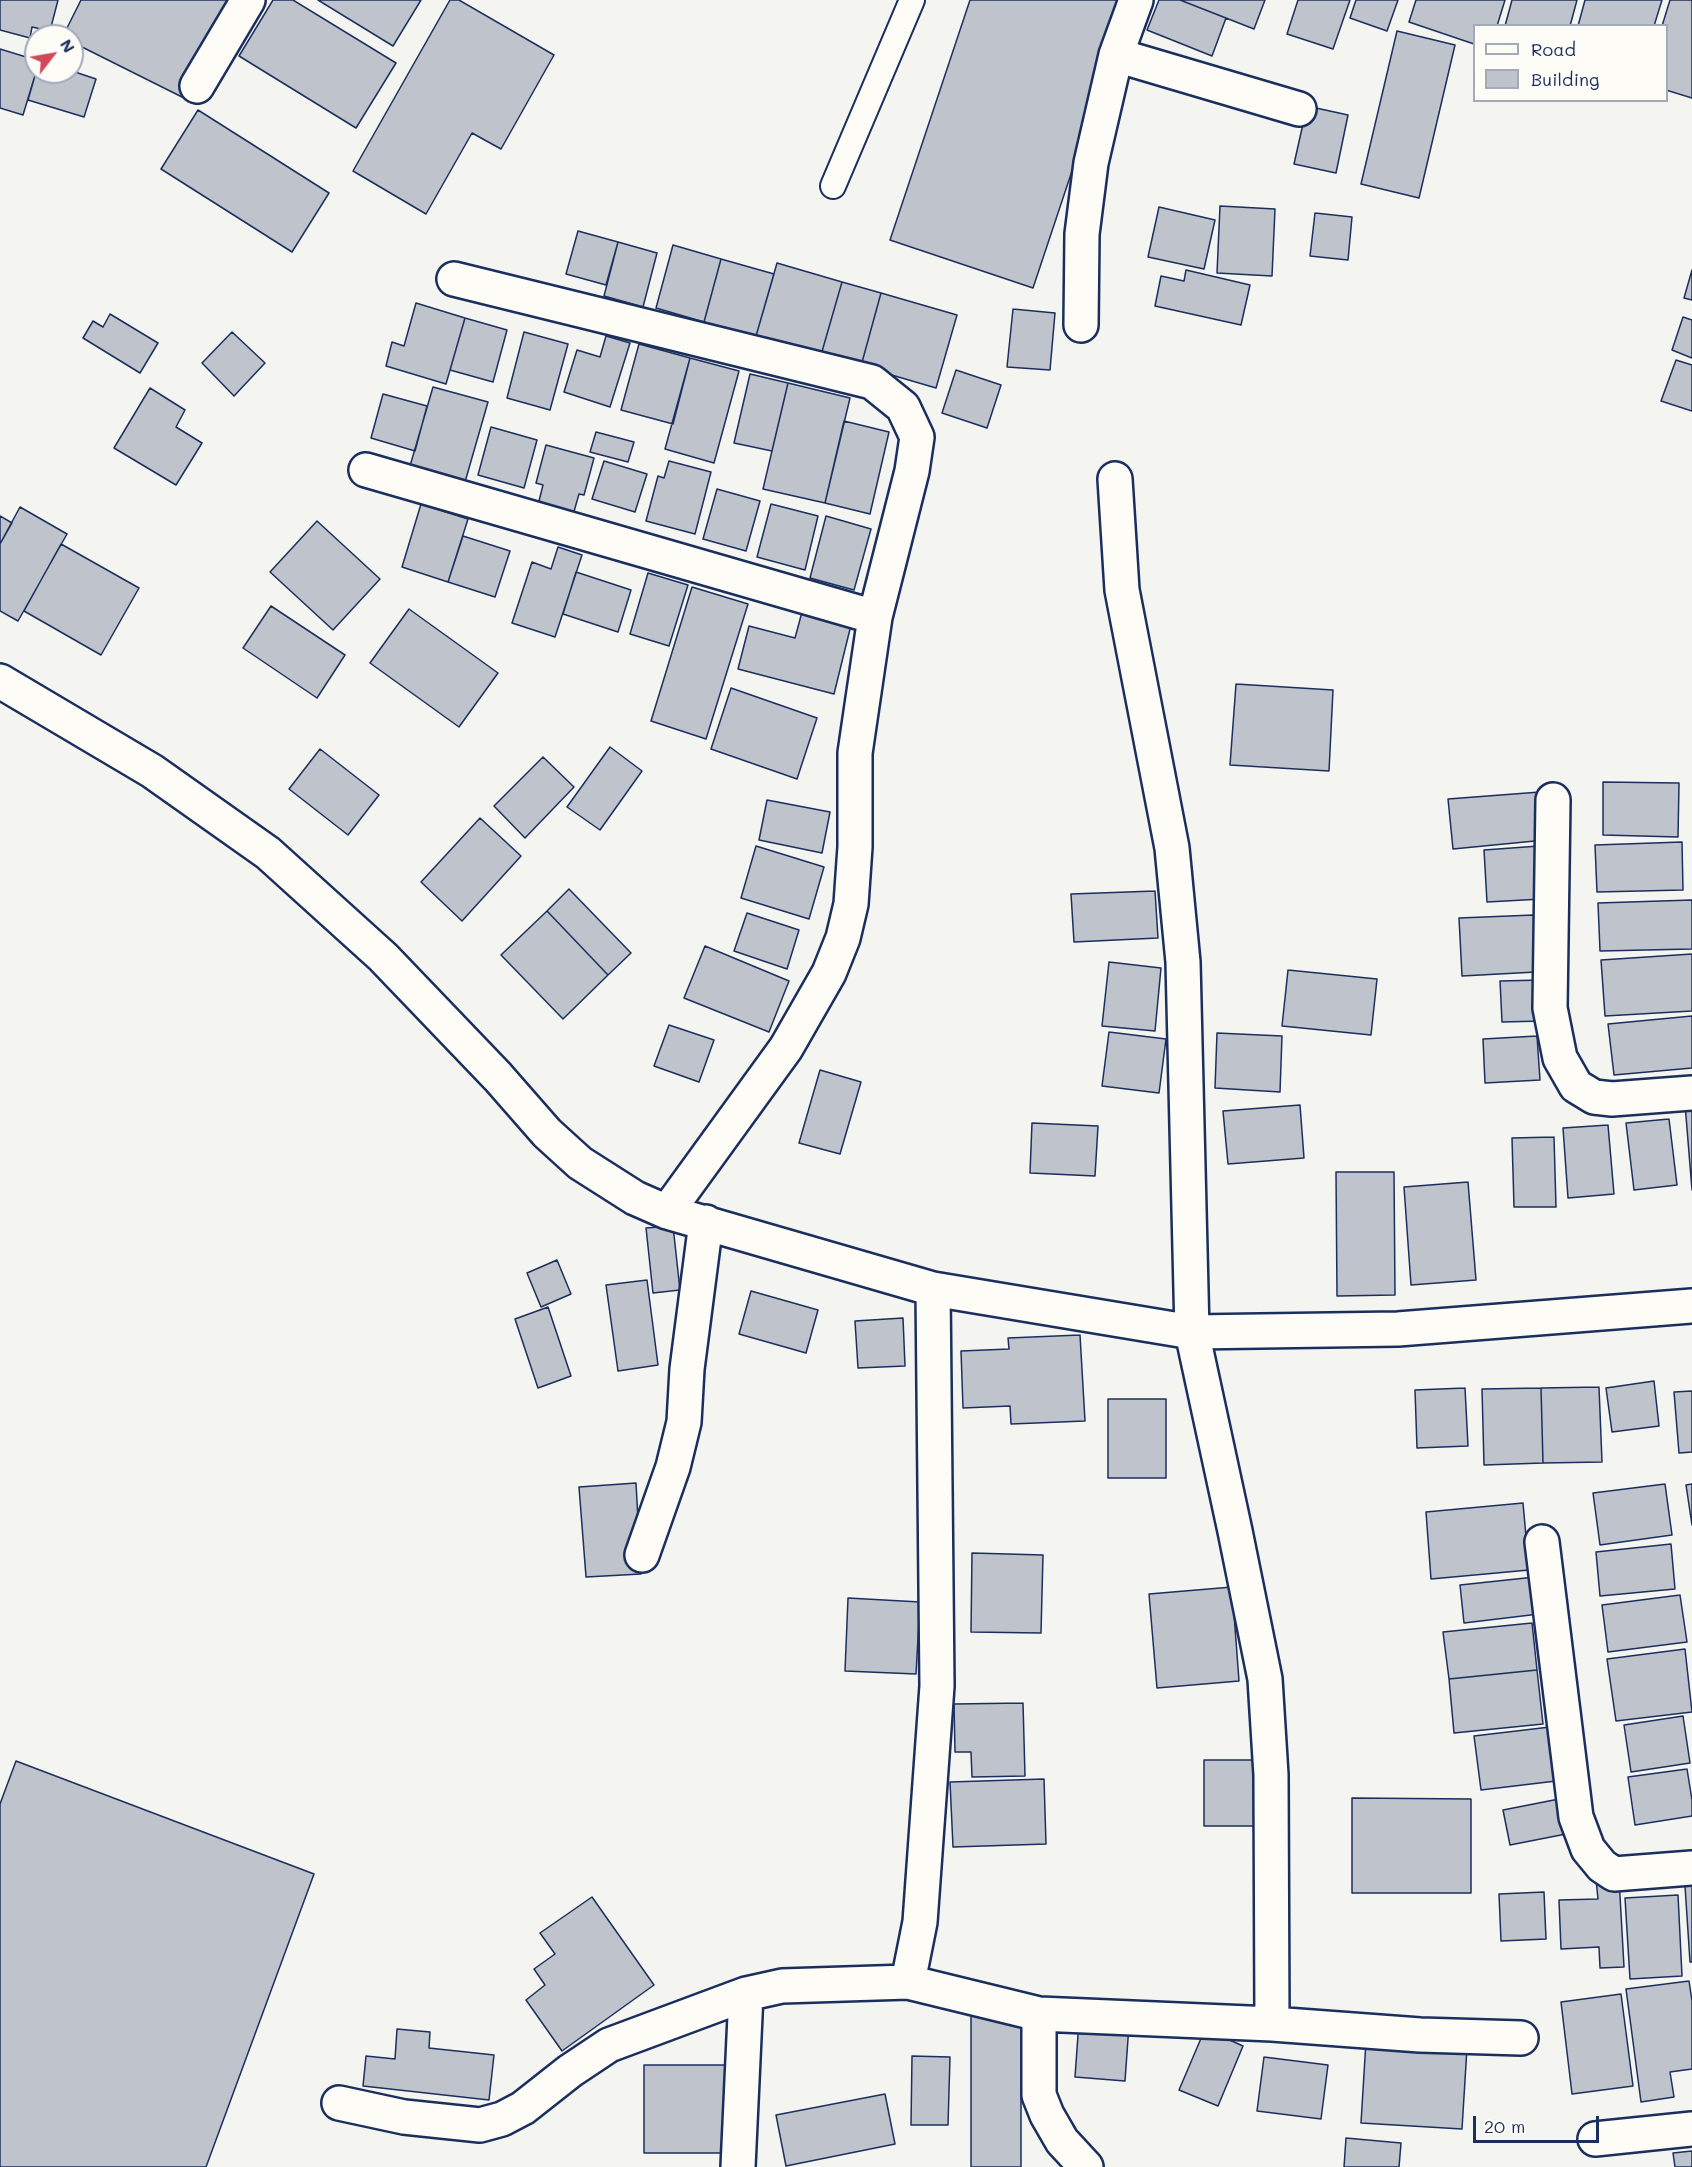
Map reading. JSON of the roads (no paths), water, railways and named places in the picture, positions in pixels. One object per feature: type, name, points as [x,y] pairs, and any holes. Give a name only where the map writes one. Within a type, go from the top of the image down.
[{"type":"street","points":[[197,86],[248,0]]},
{"type":"street","points":[[1081,325],[1082,234],[1091,163],[1116,55],[1136,0]]},
{"type":"street","points":[[1116,55],[1299,109]]},
{"type":"street","points":[[454,279],[872,382],[903,407],[917,436],[912,471],[875,617],[855,753],[855,847],[851,904],[843,938],[825,981],[786,1048],[667,1212]]},
{"type":"street","points":[[366,470],[875,617]]},
{"type":"street","points":[[1115,479],[1122,590],[1172,848],[1183,962],[1192,1332],[1265,1679],[1271,1775],[1272,2024]]},
{"type":"street","points":[[0,681],[152,771],[268,853],[383,957],[498,1077],[547,1133],[580,1163],[634,1198],[667,1212],[933,1289],[1192,1332],[1398,1329],[1692,1306]]},
{"type":"street","points":[[1552,800],[1550,1008],[1560,1059],[1576,1086],[1594,1097],[1612,1100],[1692,1093]]},
{"type":"street","points":[[642,1555],[673,1467],[684,1422],[687,1369],[706,1222]]},
{"type":"street","points":[[908,1982],[920,1922],[937,1686],[933,1289]]},
{"type":"street","points":[[1542,1542],[1576,1817],[1588,1849],[1602,1866],[1614,1874],[1692,1868]]},
{"type":"street","points":[[339,2103],[404,2117],[480,2125],[502,2119],[523,2108],[570,2071],[609,2045],[746,1994],[782,1986],[908,1982],[1040,2014],[1272,2024],[1419,2035],[1521,2038]]},
{"type":"street","points":[[738,2167],[746,1994]]},
{"type":"street","points":[[1040,2014],[1039,2095],[1062,2141],[1086,2167]]},
{"type":"street","points":[[1595,2139],[1692,2129]]},
{"type":"lane","points":[[833,186],[912,0]]}]
